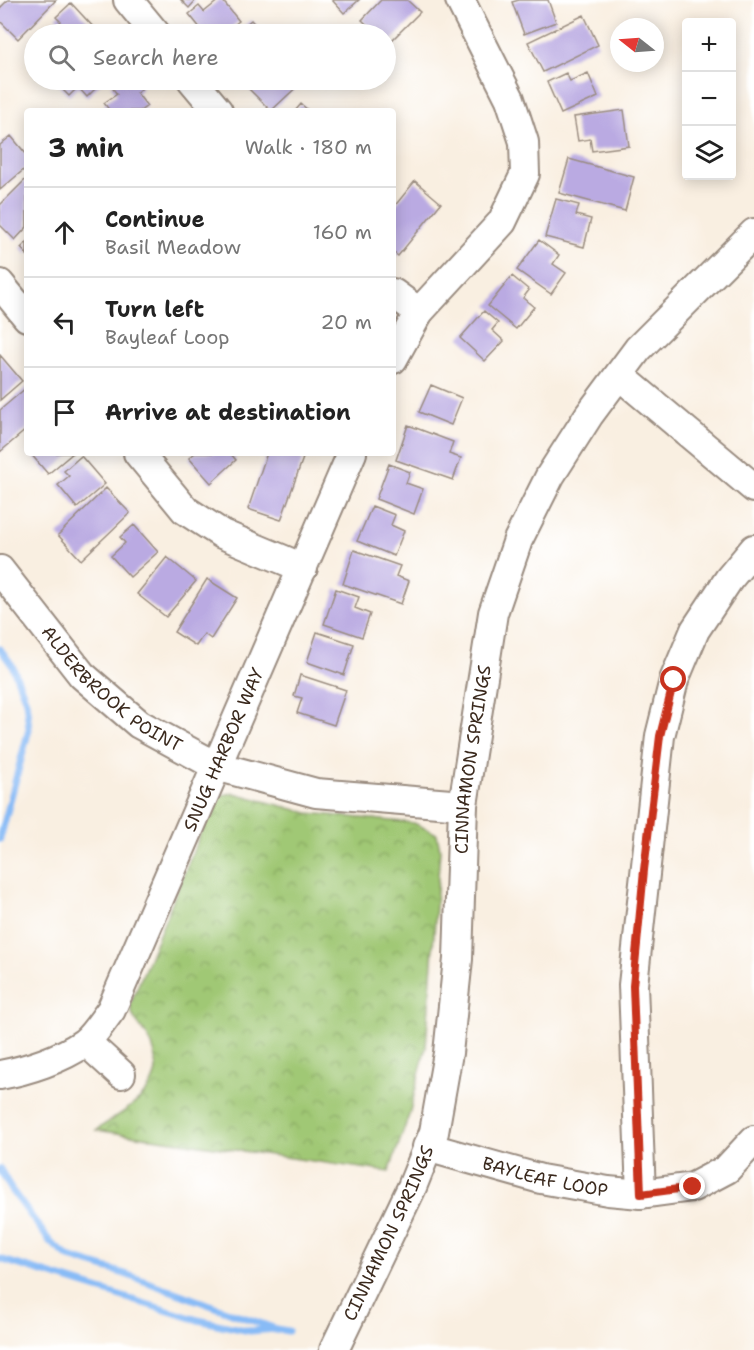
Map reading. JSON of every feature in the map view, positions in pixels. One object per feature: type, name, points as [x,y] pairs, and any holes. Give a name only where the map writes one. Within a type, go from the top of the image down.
[{"type":"street","points":[[128,0],[148,24]]},
{"type":"street","points":[[396,353],[418,312],[502,222],[525,174],[524,142],[510,99],[460,0]]},
{"type":"street","points":[[200,90],[215,108]]},
{"type":"street","name":"CINNAMON SPRINGS","points":[[334,1350],[412,1187],[434,1132],[447,1053],[458,959],[463,806],[493,613],[518,540],[550,476],[589,415],[638,349],[754,233]]},
{"type":"street","points":[[0,284],[24,313]]},
{"type":"street","points":[[396,296],[418,312]]},
{"type":"street","points":[[619,375],[754,488]]},
{"type":"street","points":[[140,456],[185,510],[222,534],[303,568]]},
{"type":"street","name":"SNUG HARBOR WAY","points":[[6,1074],[55,1058],[86,1042],[111,1010],[351,456]]},
{"type":"street","points":[[641,1194],[633,986],[660,736],[674,680],[695,630],[729,579],[754,549]]},
{"type":"street","name":"ALDERBROOK POINT","points":[[0,570],[82,675],[139,724],[216,766],[315,793],[463,806]]},
{"type":"street","points":[[86,1042],[121,1074]]},
{"type":"street","name":"BAYLEAF LOOP","points":[[427,1147],[542,1179],[608,1191],[641,1194],[693,1187],[727,1169],[754,1140]]},
{"type":"green space","points":[[234,793],[308,813],[414,823],[437,834],[440,849],[426,1047],[409,1115],[389,1172],[96,1130],[144,1095],[156,1072],[156,1057],[150,1041],[133,1016],[130,1005],[211,808],[222,795]]},
{"type":"building","points":[[8,0],[56,0],[33,24],[24,24],[24,33],[18,39],[0,21],[0,8]]},
{"type":"building","points":[[181,0],[196,0],[189,8]]},
{"type":"building","points":[[222,0],[239,21],[235,24],[197,24],[189,14],[199,6],[204,12]]},
{"type":"building","points":[[332,0],[359,0],[344,13]]},
{"type":"building","points":[[381,0],[407,0],[420,12],[396,36],[396,24],[366,24],[362,20]]},
{"type":"building","points":[[548,0],[556,22],[524,34],[512,2]]},
{"type":"building","points":[[71,3],[90,24],[59,24],[61,22],[56,17]]},
{"type":"building","points":[[584,15],[598,45],[543,72],[528,42]]},
{"type":"building","points":[[566,73],[570,81],[588,73],[598,97],[561,114],[547,82]]},
{"type":"building","points":[[63,90],[75,90],[69,96]]},
{"type":"building","points":[[81,90],[94,90],[87,97]]},
{"type":"building","points":[[114,90],[140,90],[137,93],[147,106],[144,108],[108,108],[104,103],[117,94]]},
{"type":"building","points":[[250,90],[293,90],[274,108],[268,108]]},
{"type":"building","points":[[624,110],[629,146],[592,151],[590,139],[578,141],[574,117]]},
{"type":"building","points":[[11,136],[24,151],[24,170],[0,190],[0,145]]},
{"type":"building","points":[[569,159],[634,177],[625,211],[559,193]]},
{"type":"building","points":[[24,181],[24,230],[15,240],[0,225],[0,205]]},
{"type":"building","points":[[415,181],[441,203],[398,256],[396,254],[396,204]]},
{"type":"building","points":[[556,199],[579,205],[576,215],[591,219],[584,247],[545,237]]},
{"type":"building","points":[[539,240],[559,255],[553,264],[566,273],[551,294],[517,270]]},
{"type":"building","points":[[512,276],[529,290],[523,298],[534,307],[516,329],[488,306]]},
{"type":"building","points":[[484,311],[498,323],[492,330],[504,341],[485,361],[460,338]]},
{"type":"building","points":[[0,355],[22,381],[0,400]]},
{"type":"building","points":[[431,385],[462,398],[451,425],[419,412]]},
{"type":"building","points":[[24,390],[24,432],[0,452],[0,410]]},
{"type":"building","points":[[408,425],[453,442],[449,454],[461,458],[453,480],[396,460]]},
{"type":"building","points":[[33,456],[69,456],[48,474]]},
{"type":"building","points":[[81,456],[105,484],[77,508],[58,485],[69,476],[64,471]]},
{"type":"building","points":[[191,456],[233,456],[236,460],[211,483],[189,458]]},
{"type":"building","points":[[266,456],[303,458],[281,520],[248,509]]},
{"type":"building","points":[[389,464],[410,472],[406,483],[423,489],[414,514],[376,499]]},
{"type":"building","points":[[106,488],[130,513],[81,560],[58,535]]},
{"type":"building","points":[[372,506],[395,515],[391,525],[404,531],[394,556],[357,541]]},
{"type":"building","points":[[134,525],[158,552],[130,577],[111,556],[125,543],[120,537]]},
{"type":"building","points":[[354,550],[400,566],[396,576],[409,581],[401,604],[343,584]]},
{"type":"building","points":[[167,557],[196,581],[166,617],[137,594]]},
{"type":"building","points":[[207,579],[237,598],[211,639],[204,634],[196,646],[174,632]]},
{"type":"building","points":[[336,589],[359,597],[355,608],[370,614],[362,637],[324,624]]},
{"type":"building","points":[[317,632],[354,644],[344,675],[307,662]]},
{"type":"building","points":[[300,675],[346,690],[334,725],[297,713],[302,698],[294,696]]},
{"type":"waterway","points":[[0,649],[12,665],[26,701],[29,729],[0,839]]},
{"type":"waterway","points":[[0,1169],[11,1189],[51,1243],[69,1257],[125,1274],[276,1329]]},
{"type":"waterway","points":[[0,1259],[198,1320],[250,1331],[276,1329],[288,1331]]},
{"type":"route","points":[[674,680],[660,736],[633,986],[641,1194],[693,1187]]}]
